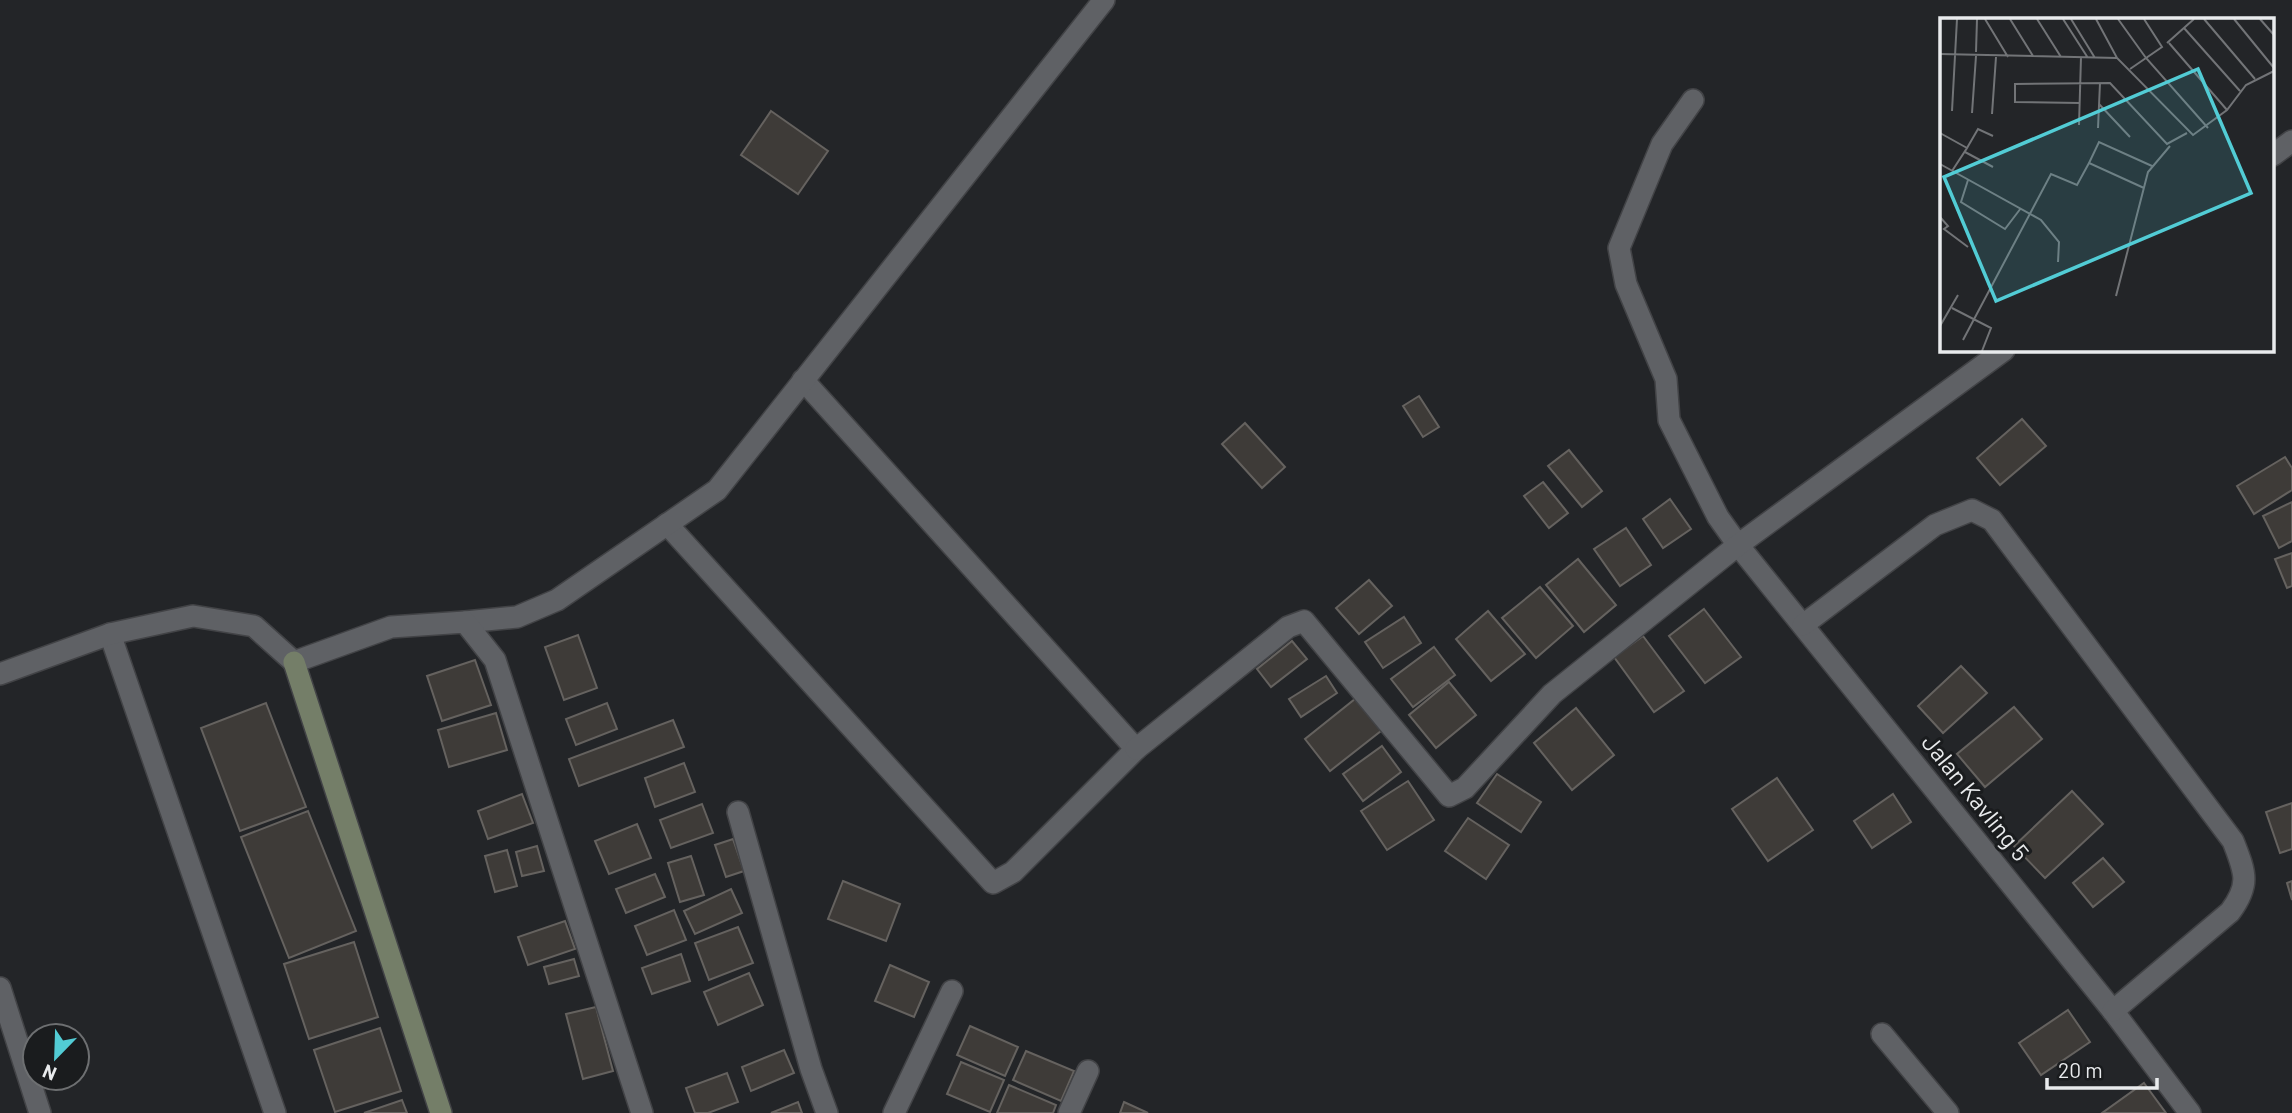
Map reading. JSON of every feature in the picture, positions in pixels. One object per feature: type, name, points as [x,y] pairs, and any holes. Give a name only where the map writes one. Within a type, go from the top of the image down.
[{"type":"street","points":[[293,662],[391,627],[517,617],[557,600],[717,490],[1104,0]]},
{"type":"street","name":"Jalan Kavling 5","points":[[1693,100],[1662,144],[1619,248],[1626,284],[1666,379],[1669,420],[1718,517],[1738,545],[2113,1011],[2190,1113]]},
{"type":"street","points":[[2274,154],[2292,141]]},
{"type":"street","points":[[667,524],[993,883],[1013,872],[1136,749],[1289,627],[1304,621],[1449,796],[1465,788],[1552,694],[1738,545],[2001,352]]},
{"type":"street","points":[[803,380],[1136,749]]},
{"type":"street","points":[[1804,625],[1935,525],[1972,510],[1992,520],[2233,841],[2243,867],[2245,884],[2242,896],[2230,912],[2113,1011]]},
{"type":"street","points":[[0,674],[110,634],[193,616],[254,626],[293,662],[441,1113]]},
{"type":"street","points":[[466,622],[495,660],[642,1113]]},
{"type":"street","points":[[110,634],[275,1113]]},
{"type":"street","points":[[738,812],[811,1069],[827,1113]]},
{"type":"street","points":[[0,988],[40,1113]]},
{"type":"street","points":[[894,1113],[952,990]]},
{"type":"street","points":[[1882,1034],[1948,1113]]},
{"type":"street","points":[[1069,1113],[1088,1071]]},
{"type":"building","points":[[771,111],[828,151],[798,194],[741,155]]},
{"type":"building","points":[[1419,396],[1439,427],[1423,437],[1403,406]]},
{"type":"building","points":[[2022,419],[2046,446],[2000,485],[1977,458]]},
{"type":"building","points":[[1245,423],[1285,467],[1262,488],[1222,444]]},
{"type":"building","points":[[1569,450],[1602,491],[1582,507],[1548,466]]},
{"type":"building","points":[[2285,457],[2292,468],[2292,490],[2254,514],[2237,486]]},
{"type":"building","points":[[1543,482],[1568,513],[1549,528],[1524,496]]},
{"type":"building","points":[[1670,499],[1691,529],[1663,548],[1643,519]]},
{"type":"building","points":[[2292,502],[2292,541],[2279,548],[2263,516]]},
{"type":"building","points":[[1626,528],[1651,565],[1620,586],[1594,549]]},
{"type":"building","points":[[2292,553],[2292,586],[2287,588],[2275,559]]},
{"type":"building","points":[[1578,559],[1616,605],[1584,632],[1546,585]]},
{"type":"building","points":[[1369,580],[1392,606],[1359,634],[1336,608]]},
{"type":"building","points":[[1540,587],[1573,626],[1536,658],[1502,618]]},
{"type":"building","points":[[1704,609],[1741,657],[1705,683],[1669,636]]},
{"type":"building","points":[[1488,611],[1525,654],[1491,681],[1456,639]]},
{"type":"building","points":[[1404,617],[1421,643],[1383,668],[1365,642]]},
{"type":"building","points":[[578,635],[597,688],[564,700],[545,647]]},
{"type":"building","points":[[1643,636],[1684,691],[1654,712],[1614,657]]},
{"type":"building","points":[[1292,641],[1307,659],[1271,687],[1257,669]]},
{"type":"building","points":[[1434,647],[1455,675],[1413,707],[1391,679]]},
{"type":"building","points":[[475,660],[491,705],[442,721],[427,676]]},
{"type":"building","points":[[1961,666],[1987,693],[1943,733],[1918,706]]},
{"type":"building","points":[[1326,676],[1337,693],[1301,717],[1289,699]]},
{"type":"building","points":[[1449,682],[1476,715],[1436,748],[1409,715]]},
{"type":"building","points":[[1360,695],[1386,727],[1330,771],[1305,739]]},
{"type":"building","points":[[266,703],[306,807],[240,831],[201,728]]},
{"type":"building","points":[[607,703],[617,729],[576,745],[566,719]]},
{"type":"building","points":[[2014,707],[2042,739],[1985,787],[1957,754]]},
{"type":"building","points":[[1576,708],[1614,755],[1572,790],[1534,743]]},
{"type":"building","points":[[496,713],[507,750],[449,767],[438,730]]},
{"type":"building","points":[[673,720],[684,747],[579,786],[569,759]]},
{"type":"building","points":[[1382,746],[1401,772],[1363,801],[1343,774]]},
{"type":"building","points":[[684,763],[695,792],[655,807],[645,778]]},
{"type":"building","points":[[1497,774],[1541,802],[1521,832],[1477,803]]},
{"type":"building","points":[[1777,778],[1813,830],[1768,861],[1732,809]]},
{"type":"building","points":[[1408,781],[1434,820],[1387,850],[1361,811]]},
{"type":"building","points":[[2072,791],[2103,824],[2045,878],[2014,846]]},
{"type":"building","points":[[522,794],[533,823],[488,839],[478,811]]},
{"type":"building","points":[[1893,794],[1911,822],[1872,848],[1854,821]]},
{"type":"building","points":[[2292,803],[2292,849],[2280,853],[2266,812]]},
{"type":"building","points":[[702,804],[713,833],[671,848],[660,820]]},
{"type":"building","points":[[308,811],[356,931],[289,958],[241,837]]},
{"type":"building","points":[[1468,818],[1509,845],[1486,879],[1445,851]]},
{"type":"building","points":[[637,824],[651,858],[609,874],[595,841]]},
{"type":"building","points":[[733,839],[744,871],[726,877],[715,845]]},
{"type":"building","points":[[537,846],[544,871],[522,876],[516,852]]},
{"type":"building","points":[[507,850],[517,886],[495,892],[485,856]]},
{"type":"building","points":[[691,856],[704,895],[680,902],[668,863]]},
{"type":"building","points":[[2103,858],[2124,882],[2093,907],[2073,883]]},
{"type":"building","points":[[655,874],[665,897],[626,913],[616,889]]},
{"type":"building","points":[[843,881],[900,904],[886,941],[828,919]]},
{"type":"building","points":[[2292,881],[2292,900],[2287,883]]},
{"type":"building","points":[[731,889],[742,913],[695,934],[684,911]]},
{"type":"building","points":[[674,910],[686,940],[647,955],[635,926]]},
{"type":"building","points":[[565,921],[575,949],[528,965],[518,937]]},
{"type":"building","points":[[738,927],[753,963],[709,980],[695,943]]},
{"type":"building","points":[[354,942],[378,1017],[309,1039],[284,964]]},
{"type":"building","points":[[681,954],[690,981],[652,994],[642,968]]},
{"type":"building","points":[[574,959],[579,976],[549,984],[544,967]]},
{"type":"building","points":[[890,965],[929,982],[914,1017],[875,1001]]},
{"type":"building","points":[[749,973],[763,1005],[718,1025],[704,992]]},
{"type":"building","points":[[596,1007],[613,1071],[583,1079],[566,1014]]},
{"type":"building","points":[[2068,1010],[2090,1042],[2041,1075],[2019,1043]]},
{"type":"building","points":[[970,1026],[1018,1047],[1005,1076],[957,1055]]},
{"type":"building","points":[[380,1028],[401,1091],[335,1112],[314,1050]]},
{"type":"building","points":[[784,1050],[794,1073],[751,1091],[742,1067]]},
{"type":"building","points":[[1026,1051],[1074,1071],[1061,1101],[1013,1080]]},
{"type":"building","points":[[961,1062],[1004,1080],[990,1112],[947,1094]]},
{"type":"building","points":[[727,1073],[738,1102],[708,1113],[695,1113],[686,1088]]},
{"type":"building","points":[[2144,1083],[2166,1113],[2102,1113]]},
{"type":"building","points":[[1009,1085],[1056,1105],[1053,1113],[997,1113]]},
{"type":"building","points":[[402,1100],[407,1113],[364,1113]]},
{"type":"building","points":[[798,1102],[802,1113],[771,1113]]},
{"type":"building","points":[[1124,1102],[1148,1113],[1120,1113]]}]
